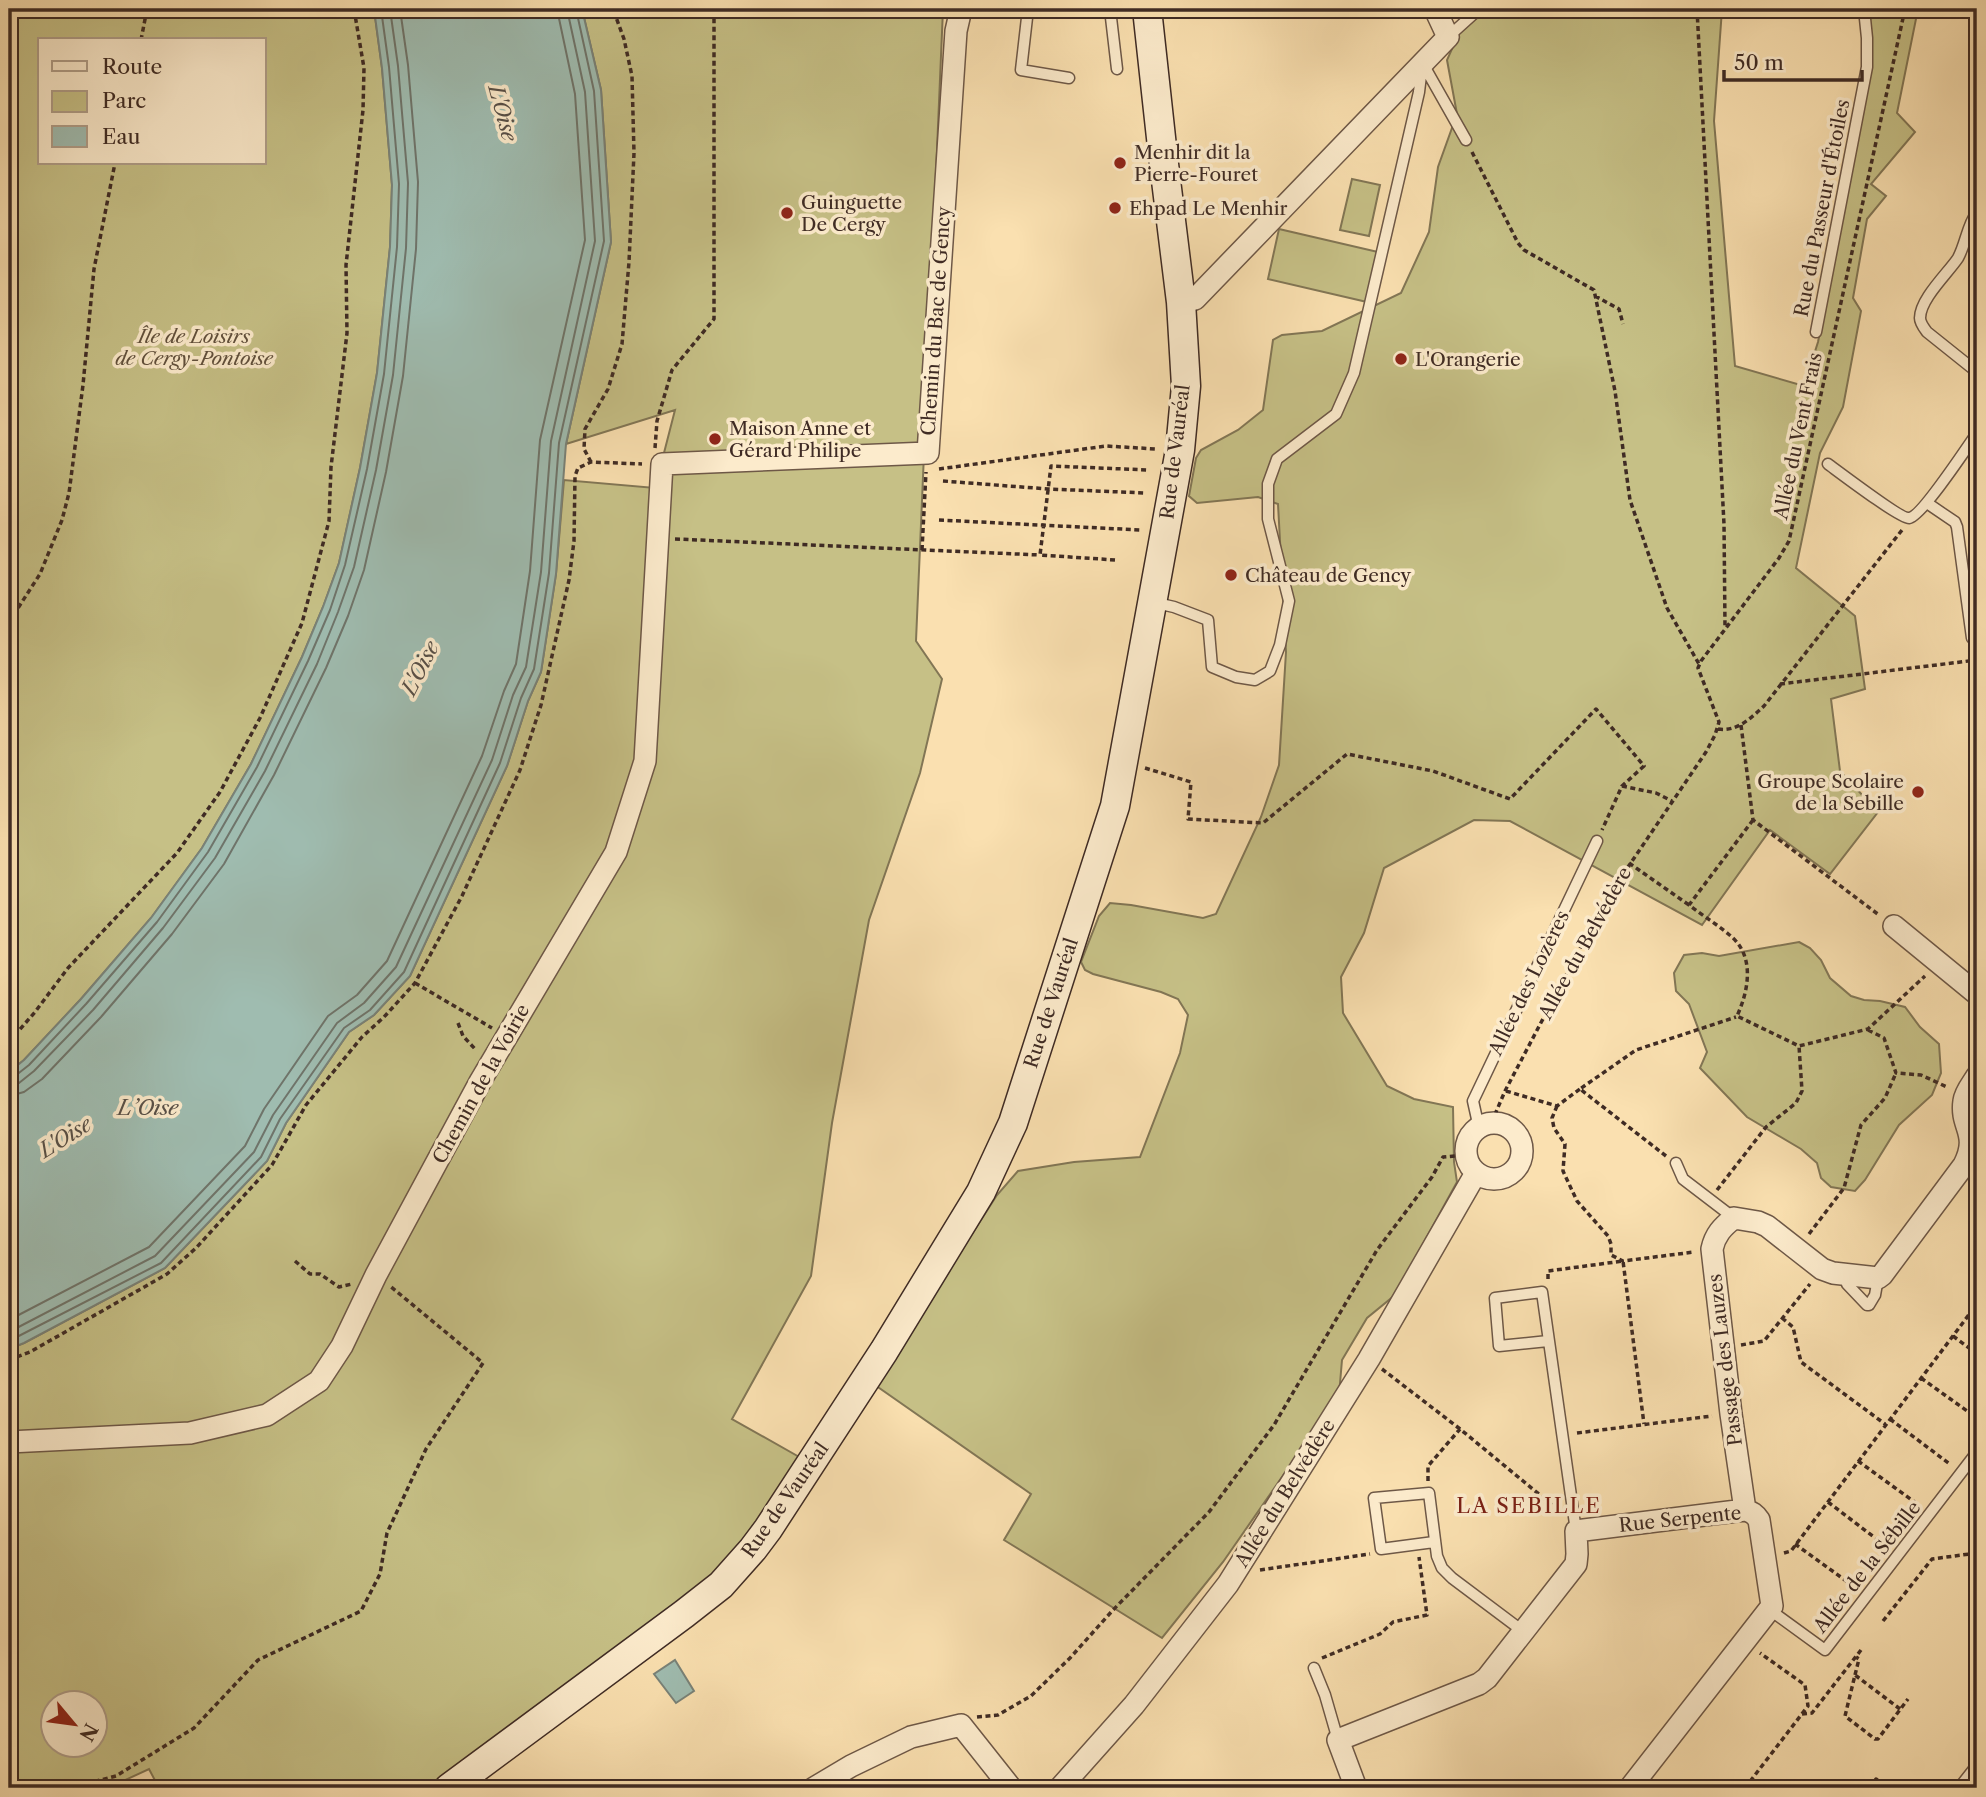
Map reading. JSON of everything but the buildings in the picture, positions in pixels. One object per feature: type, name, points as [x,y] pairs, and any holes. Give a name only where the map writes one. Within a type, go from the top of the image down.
[{"type":"street","name":"Chemin du Bac de Gency","points":[[662,464],[928,453],[956,32],[961,9]]},
{"type":"street","name":"Rue de Vauréal","points":[[449,1788],[721,1585],[753,1549],[794,1491],[877,1362],[981,1192],[1013,1123],[1115,806],[1180,450],[1186,386],[1181,302],[1147,9]]},
{"type":"street","points":[[1181,302],[1195,299],[1448,37],[1435,9]]},
{"type":"street","name":"Chemin de la Voirie","points":[[9,1442],[190,1433],[267,1415],[319,1381],[342,1346],[492,1061],[616,852],[645,761],[662,464]]},
{"type":"street","points":[[1894,926],[1977,994]]},
{"type":"street","points":[[1734,1218],[1758,1222],[1822,1269],[1833,1273],[1878,1278],[1964,1166],[1974,1146],[1964,1112],[1965,1095],[1977,1076]]},
{"type":"street","points":[[1486,1125],[1510,1127],[1516,1133],[1521,1142],[1521,1160],[1517,1168],[1502,1179],[1484,1178],[1471,1164],[1468,1139],[1486,1125]]},
{"type":"street","name":"Allée du Belvédère","points":[[1060,1788],[1142,1694],[1228,1584],[1369,1359],[1471,1164]]},
{"type":"street","name":"Passage des Lauzes","points":[[1734,1218],[1719,1232],[1712,1249],[1745,1510]]},
{"type":"street","name":"Rue Serpente","points":[[1574,1521],[1745,1510],[1755,1514],[1759,1520],[1773,1600],[1770,1610]]},
{"type":"street","points":[[1356,1788],[1338,1740],[1479,1684],[1487,1678],[1576,1564],[1574,1521]]},
{"type":"street","points":[[1630,1788],[1770,1610]]},
{"type":"street","points":[[814,1788],[851,1766],[911,1737],[961,1725],[1011,1788]]},
{"type":"lane","points":[[1028,9],[1021,70],[1069,78]]},
{"type":"lane","points":[[1110,9],[1117,69]]},
{"type":"lane","points":[[1448,37],[1479,9]]},
{"type":"lane","name":"Rue du Passeur d'Étoiles","points":[[1816,331],[1867,67],[1864,9]]},
{"type":"lane","points":[[1423,64],[1466,140]]},
{"type":"lane","points":[[1152,602],[1208,620],[1212,667],[1236,677],[1255,680],[1270,671],[1280,645],[1289,601],[1268,519],[1268,484],[1277,459],[1336,414],[1354,373],[1419,92],[1423,64]]},
{"type":"lane","points":[[1977,212],[1957,258],[1930,294],[1920,318],[1927,332],[1977,372]]},
{"type":"lane","points":[[1828,464],[1894,511],[1912,518],[1927,503],[1977,433]]},
{"type":"lane","points":[[1927,503],[1955,522],[1957,527],[1972,638]]},
{"type":"lane","name":"Allée des Lozères","points":[[1486,1125],[1472,1101],[1597,841]]},
{"type":"lane","points":[[1676,1163],[1684,1179],[1734,1218]]},
{"type":"lane","points":[[1548,1341],[1499,1346],[1495,1298],[1542,1292],[1574,1521]]},
{"type":"lane","name":"Allée de la Sébille","points":[[1770,1610],[1825,1650],[1977,1451]]},
{"type":"lane","points":[[1434,1542],[1381,1549],[1374,1498],[1429,1493],[1434,1542],[1441,1568],[1524,1632]]},
{"type":"lane","points":[[1314,1668],[1338,1740]]},
{"type":"lane","points":[[1959,1788],[1977,1765]]},
{"type":"path","points":[[141,38],[147,9]]},
{"type":"path","points":[[9,1042],[68,968],[177,853],[213,802],[261,718],[302,623],[329,521],[331,467],[347,333],[346,265],[363,110],[364,68],[354,9]]},
{"type":"path","points":[[591,462],[584,449],[585,429],[608,389],[622,344],[629,262],[634,153],[632,76],[624,40],[613,9]]},
{"type":"path","points":[[662,464],[654,451],[657,421],[672,370],[714,319],[714,9]]},
{"type":"path","points":[[1697,9],[1724,524],[1725,629],[1699,664]]},
{"type":"path","name":"Allée du Vent Frais","points":[[1725,629],[1789,541],[1905,9]]},
{"type":"path","points":[[1466,140],[1518,243],[1524,250],[1594,290],[1615,391],[1630,500],[1667,608],[1699,664],[1717,714],[1718,729],[1741,725],[1764,706],[1912,518]]},
{"type":"path","points":[[9,622],[40,574],[62,520],[69,493],[94,269],[115,164]]},
{"type":"path","points":[[1595,296],[1619,309],[1623,324]]},
{"type":"path","points":[[928,453],[940,470],[1106,446],[1180,450]]},
{"type":"path","points":[[922,550],[928,453]]},
{"type":"path","points":[[9,1360],[30,1352],[167,1274],[196,1248],[272,1165],[306,1105],[362,1037],[415,983],[462,895],[520,770],[541,705],[569,580],[574,541],[575,476],[578,468],[591,462],[662,464]]},
{"type":"path","points":[[1040,555],[1051,466],[1149,470]]},
{"type":"path","points":[[943,481],[1145,493]]},
{"type":"path","points":[[939,520],[1140,530]]},
{"type":"path","points":[[658,538],[1115,560]]},
{"type":"path","points":[[1780,684],[1977,660]]},
{"type":"path","points":[[1149,769],[1191,782],[1188,819],[1264,823],[1347,754],[1433,771],[1510,799],[1596,709],[1644,766],[1622,786],[1597,841]]},
{"type":"path","points":[[1689,905],[1753,820],[1741,725]]},
{"type":"path","name":"Allée du Belvédère","points":[[1486,1125],[1496,1112],[1605,901],[1718,729]]},
{"type":"path","points":[[1622,786],[1656,793],[1672,801]]},
{"type":"path","points":[[1753,820],[1864,903]]},
{"type":"path","points":[[1629,863],[1734,939],[1745,955],[1748,976],[1745,1000],[1737,1016]]},
{"type":"path","points":[[1623,1262],[1611,1255],[1608,1236],[1577,1201],[1568,1184],[1563,1171],[1565,1144],[1554,1128],[1552,1118],[1557,1106],[1636,1050],[1737,1016],[1799,1046],[1868,1029],[1938,963]]},
{"type":"path","points":[[415,983],[507,1037]]},
{"type":"path","points":[[458,1023],[471,1046],[492,1061]]},
{"type":"path","points":[[1797,1250],[1844,1188],[1861,1125],[1885,1098],[1896,1073],[1884,1038],[1868,1029]]},
{"type":"path","points":[[1710,1199],[1766,1127],[1796,1103],[1802,1091],[1799,1046]]},
{"type":"path","points":[[1896,1073],[1921,1075],[1965,1095]]},
{"type":"path","points":[[1580,1089],[1676,1163]]},
{"type":"path","points":[[1505,1091],[1557,1106]]},
{"type":"path","points":[[961,1725],[974,1717],[998,1715],[1031,1696],[1209,1511],[1274,1425],[1377,1250],[1432,1177],[1443,1157],[1471,1164]]},
{"type":"path","points":[[1542,1292],[1549,1286],[1548,1270],[1712,1249]]},
{"type":"path","points":[[70,1788],[116,1776],[194,1728],[258,1660],[361,1611],[380,1574],[387,1533],[426,1449],[483,1363],[373,1283],[339,1287],[320,1275],[310,1274],[295,1261]]},
{"type":"path","points":[[1623,1262],[1644,1424]]},
{"type":"path","points":[[1723,1348],[1765,1341],[1822,1269]]},
{"type":"path","points":[[1765,1559],[1791,1551],[1977,1304]]},
{"type":"path","points":[[1782,1318],[1793,1327],[1801,1362],[1886,1425]]},
{"type":"path","points":[[1953,1336],[1977,1354]]},
{"type":"path","points":[[1369,1359],[1574,1521]]},
{"type":"path","points":[[1921,1378],[1977,1418]]},
{"type":"path","points":[[1561,1435],[1731,1414]]},
{"type":"path","points":[[1890,1419],[1961,1472]]},
{"type":"path","points":[[1429,1493],[1428,1466],[1460,1429]]},
{"type":"path","points":[[1858,1461],[1930,1513]]},
{"type":"path","points":[[1828,1502],[1897,1555]]},
{"type":"path","points":[[1314,1668],[1323,1657],[1380,1634],[1393,1622],[1427,1615],[1418,1544]]},
{"type":"path","points":[[1795,1544],[1866,1596]]},
{"type":"path","points":[[1241,1562],[1258,1570],[1367,1555],[1381,1549]]},
{"type":"path","points":[[1884,1621],[1932,1559],[1977,1553]]},
{"type":"path","points":[[1745,1643],[1805,1685],[1808,1706],[1745,1788]]},
{"type":"path","points":[[1802,1714],[1812,1713],[1861,1650]]},
{"type":"path","points":[[1856,1657],[1859,1659],[1845,1716],[1878,1739],[1908,1699]]},
{"type":"path","points":[[1855,1675],[1900,1709]]},
{"type":"path","points":[[1870,1788],[1877,1779],[1888,1788]]},
{"type":"green space","name":"Île de Loisirs de Cergy-Pontoise","points":[[9,9],[374,9],[392,185],[390,247],[377,373],[339,563],[302,657],[251,764],[202,848],[151,918],[24,1060],[9,1072]]},
{"type":"green space","points":[[582,9],[943,9],[916,641],[942,679],[920,773],[869,920],[832,1123],[811,1276],[732,1419],[801,1458],[728,1566],[427,1788],[159,1788],[149,1769],[108,1788],[9,1788],[9,1349],[165,1268],[267,1161],[286,1123],[349,1032],[374,1015],[410,976],[507,766],[528,701],[541,672],[556,574],[564,480],[655,488],[675,410],[566,444],[611,242],[601,90]]},
{"type":"green space","points":[[1487,9],[1722,9],[1714,121],[1735,366],[1804,386],[1818,342],[1866,98],[1868,9],[1918,9],[1897,113],[1915,132],[1871,184],[1886,196],[1867,219],[1853,298],[1861,311],[1843,407],[1820,453],[1796,568],[1855,616],[1865,689],[1831,699],[1840,771],[1878,812],[1830,874],[1770,830],[1702,925],[1510,821],[1474,820],[1384,868],[1364,933],[1341,977],[1343,1013],[1387,1086],[1414,1099],[1453,1107],[1457,1182],[1395,1295],[1367,1318],[1342,1360],[1339,1395],[1223,1562],[1162,1638],[1004,1540],[1031,1494],[875,1385],[997,1195],[1018,1171],[1074,1162],[1140,1157],[1180,1053],[1188,1015],[1178,999],[1093,974],[1085,970],[1081,962],[1099,916],[1110,903],[1203,918],[1216,914],[1261,817],[1279,765],[1286,652],[1278,504],[1258,497],[1197,503],[1189,496],[1196,458],[1201,450],[1238,430],[1263,410],[1273,340],[1282,335],[1322,331],[1401,293],[1429,232],[1438,167],[1457,114],[1447,60],[1459,33]]},
{"type":"green space","points":[[1352,179],[1380,185],[1369,236],[1340,230]]},
{"type":"green space","points":[[1279,229],[1378,252],[1367,302],[1268,279]]},
{"type":"green space","points":[[1799,942],[1810,948],[1821,960],[1830,978],[1851,996],[1905,1007],[1920,1027],[1939,1044],[1941,1073],[1932,1095],[1899,1125],[1865,1180],[1855,1191],[1831,1187],[1821,1178],[1817,1163],[1801,1149],[1747,1117],[1700,1068],[1707,1052],[1689,1004],[1676,991],[1674,973],[1684,955],[1702,953],[1719,956]]},
{"type":"water","name":"L’Oise","points":[[374,9],[582,9],[601,90],[611,242],[566,444],[556,574],[541,672],[528,701],[507,766],[410,976],[374,1015],[349,1032],[286,1123],[267,1161],[165,1268],[9,1349],[9,1072],[24,1060],[81,999],[151,918],[202,848],[251,764],[302,657],[339,563],[377,373],[390,247],[392,185]]},
{"type":"water","points":[[675,1660],[694,1691],[676,1703],[654,1674]]},
{"type":"place","name":"Menhir dit la Pierre-Fouret","points":[[1120,163]]},
{"type":"place","name":"Ehpad Le Menhir","points":[[1115,208]]},
{"type":"place","name":"Guinguette De Cergy","points":[[787,213]]},
{"type":"place","name":"L'Orangerie","points":[[1401,359]]},
{"type":"place","name":"Maison Anne et Gérard Philipe","points":[[715,439]]},
{"type":"place","name":"Château de Gency","points":[[1231,575]]},
{"type":"place","name":"Groupe Scolaire de la Sebille","points":[[1918,792]]},
{"type":"district","name":"LA SEBILLE","points":[[1529,1505]]},
{"type":"water label","name":"L'Oise","points":[[503,113]]},
{"type":"water label","name":"L'Oise","points":[[420,668]]},
{"type":"water label","name":"L'Oise","points":[[65,1137]]}]
